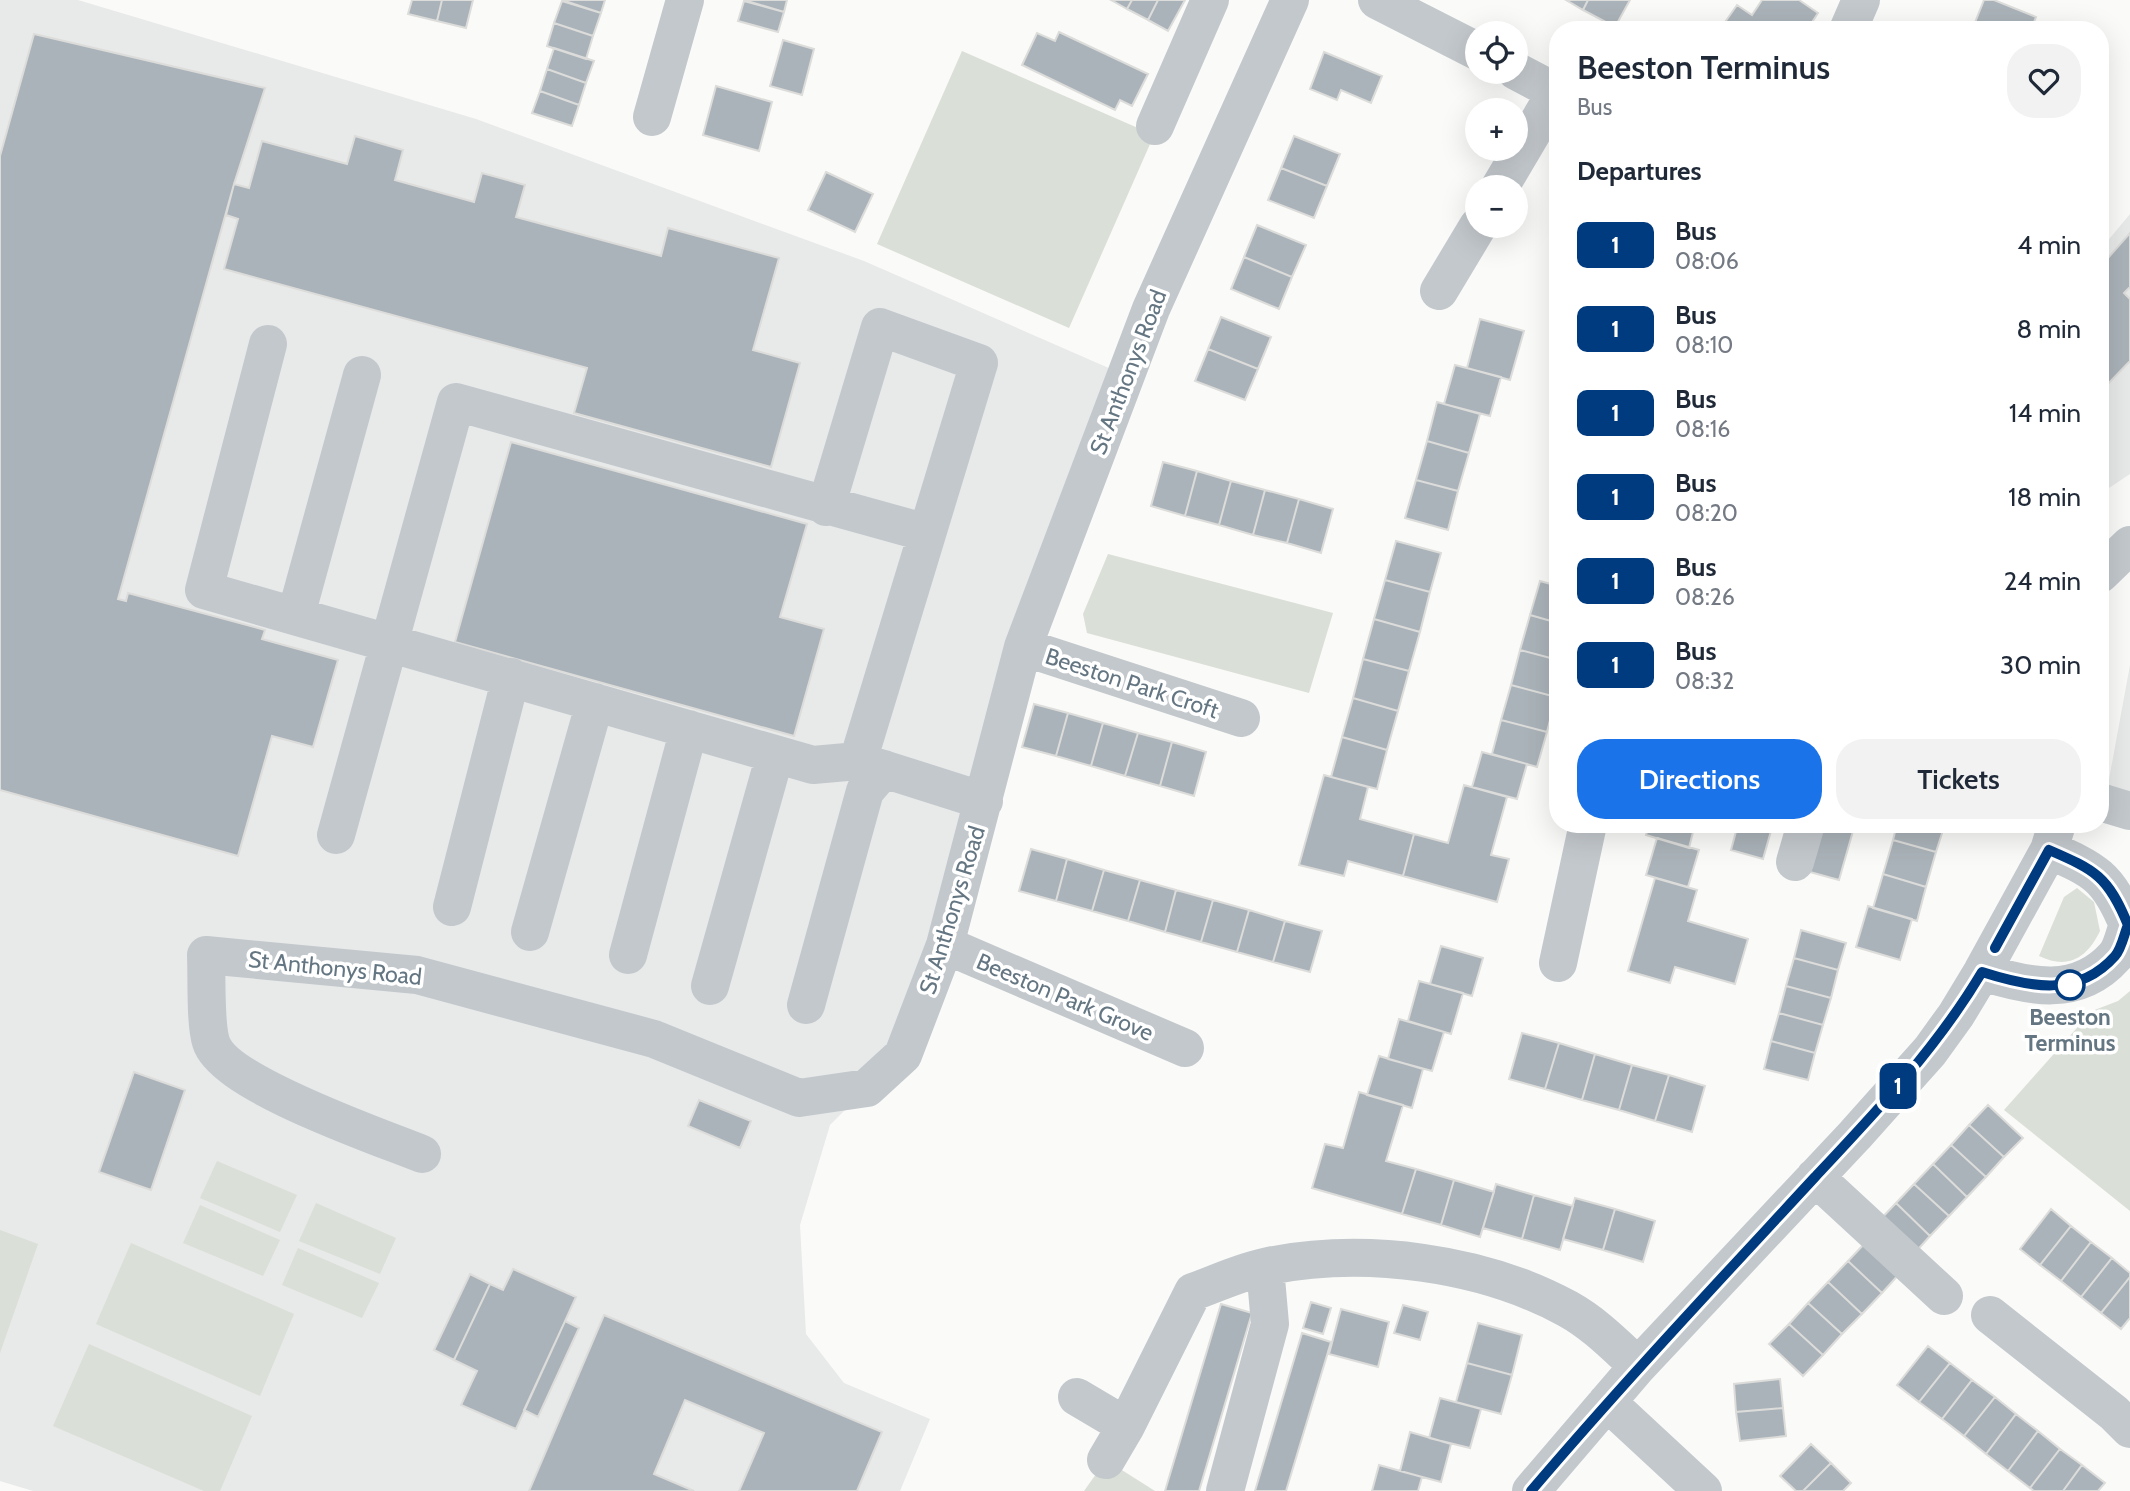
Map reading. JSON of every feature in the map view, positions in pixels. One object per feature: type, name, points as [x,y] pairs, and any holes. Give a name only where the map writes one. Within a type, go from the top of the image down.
[{"type":"street","points":[[652,117],[685,0]]},
{"type":"street","points":[[1156,126],[1210,0]]},
{"type":"street","name":"St Anthonys Road","points":[[422,1154],[276,1094],[232,1068],[211,1043],[206,955],[416,975],[654,1039],[799,1098],[867,1088],[904,1055],[945,946],[1023,647],[1150,309],[1290,0]]},
{"type":"street","points":[[1377,0],[1465,45]]},
{"type":"street","points":[[1852,21],[1861,0]]},
{"type":"street","points":[[1528,77],[1549,88]]},
{"type":"street","points":[[1507,175],[1549,105]]},
{"type":"street","points":[[1440,291],[1471,238]]},
{"type":"street","points":[[806,1006],[865,791],[927,533],[979,363],[880,327],[826,507]]},
{"type":"street","points":[[268,344],[204,590],[775,755],[813,765],[871,765],[984,801]]},
{"type":"street","points":[[296,615],[362,375]]},
{"type":"street","points":[[336,835],[456,402],[927,533]]},
{"type":"street","points":[[2109,565],[2130,545]]},
{"type":"street","name":"Beeston Park Croft","points":[[1023,647],[1241,718]]},
{"type":"street","points":[[452,907],[511,677]]},
{"type":"street","points":[[530,932],[595,702]]},
{"type":"street","points":[[628,955],[689,729]]},
{"type":"street","points":[[710,985],[775,755]]},
{"type":"street","points":[[2109,805],[2130,811]]},
{"type":"street","points":[[1558,963],[1586,833]]},
{"type":"street","points":[[1795,862],[1803,833]]},
{"type":"street","points":[[1531,1491],[1638,1366],[1930,1051],[1982,972],[2053,837],[2093,870],[2116,896],[2128,925],[2117,954],[2090,976],[2070,985],[2022,985],[1982,972]]},
{"type":"street","name":"Beeston Park Grove","points":[[945,946],[1185,1048]]},
{"type":"street","points":[[1815,1177],[1944,1296]]},
{"type":"street","points":[[1106,1460],[1126,1426],[1193,1292],[1265,1267],[1309,1259],[1429,1262],[1535,1293],[1570,1310],[1606,1336],[1638,1366]]},
{"type":"street","points":[[1225,1491],[1270,1324],[1265,1267]]},
{"type":"street","points":[[1990,1315],[2114,1413],[2130,1429]]},
{"type":"street","points":[[1077,1397],[1126,1426]]},
{"type":"street","points":[[1607,1402],[1703,1491]]},
{"type":"shaded area","points":[[0,0],[78,0],[476,119],[864,261],[1127,376],[945,945],[867,1088],[830,1125],[800,1225],[806,1334],[844,1383],[930,1419],[900,1491],[33,1491],[0,1481]]},
{"type":"shaded area","points":[[962,51],[1154,135],[1069,328],[877,244]]},
{"type":"shaded area","points":[[2130,214],[2130,474],[2109,488],[2109,239]]},
{"type":"shaded area","points":[[1108,554],[1333,613],[1309,693],[1087,633],[1083,614]]},
{"type":"shaded area","points":[[2130,665],[2130,823],[2109,814],[2109,779]]},
{"type":"shaded area","points":[[2077,888],[2094,902],[2100,931],[2095,940],[2076,959],[2059,962],[2039,956],[2064,897]]},
{"type":"shaded area","points":[[2130,991],[2130,1211],[2004,1110],[2092,1011],[2118,1001]]},
{"type":"shaded area","points":[[217,1161],[297,1195],[280,1232],[200,1198]]},
{"type":"shaded area","points":[[316,1203],[396,1238],[380,1274],[299,1241]]},
{"type":"shaded area","points":[[200,1205],[280,1240],[263,1276],[183,1243]]},
{"type":"shaded area","points":[[0,1230],[38,1244],[0,1353]]},
{"type":"shaded area","points":[[131,1243],[294,1314],[260,1396],[96,1324]]},
{"type":"shaded area","points":[[298,1248],[379,1283],[362,1318],[282,1285]]},
{"type":"shaded area","points":[[89,1344],[252,1416],[220,1491],[204,1491],[53,1426]]},
{"type":"shaded area","points":[[1106,1460],[1155,1491],[1084,1491]]},
{"type":"building","points":[[412,0],[442,0],[437,21],[408,14]]},
{"type":"building","points":[[442,0],[473,0],[466,28],[437,21]]},
{"type":"building","points":[[562,0],[605,0],[601,13]]},
{"type":"building","points":[[744,0],[787,0],[784,12]]},
{"type":"building","points":[[1111,0],[1132,0],[1127,9]]},
{"type":"building","points":[[1132,0],[1158,0],[1148,20],[1127,9]]},
{"type":"building","points":[[1158,0],[1185,0],[1168,31],[1148,20]]},
{"type":"building","points":[[1566,0],[1588,0],[1583,10]]},
{"type":"building","points":[[1588,0],[1630,0],[1618,21],[1604,21],[1583,10]]},
{"type":"building","points":[[1762,0],[1799,0],[1818,13],[1813,21],[1726,21],[1737,5],[1752,15]]},
{"type":"building","points":[[1984,0],[1994,0],[2036,17],[2034,21],[1976,21]]},
{"type":"building","points":[[562,1],[601,13],[593,36],[554,23]]},
{"type":"building","points":[[744,1],[784,12],[778,32],[738,21]]},
{"type":"building","points":[[554,23],[593,36],[586,59],[547,46]]},
{"type":"building","points":[[1059,32],[1148,74],[1132,106],[1120,100],[1115,110],[1022,65],[1037,33],[1055,41]]},
{"type":"building","points":[[34,34],[265,88],[234,184],[118,599],[126,601],[128,593],[265,630],[262,639],[338,660],[313,747],[272,736],[238,856],[0,790],[0,156]]},
{"type":"building","points":[[783,40],[814,49],[802,95],[770,86]]},
{"type":"building","points":[[554,48],[594,61],[586,83],[547,69]]},
{"type":"building","points":[[1324,52],[1382,76],[1371,103],[1341,90],[1337,100],[1310,89]]},
{"type":"building","points":[[547,69],[586,83],[579,105],[540,91]]},
{"type":"building","points":[[716,86],[772,102],[759,151],[703,135]]},
{"type":"building","points":[[540,91],[579,105],[572,126],[532,113]]},
{"type":"building","points":[[355,136],[403,150],[395,180],[474,202],[482,173],[525,185],[516,217],[661,256],[668,228],[779,258],[753,350],[800,363],[771,467],[574,413],[587,368],[224,269],[238,219],[226,215],[234,184],[249,188],[262,141],[347,164]]},
{"type":"building","points":[[1294,136],[1340,154],[1327,186],[1281,168]]},
{"type":"building","points":[[1281,168],[1327,186],[1314,218],[1268,200]]},
{"type":"building","points":[[826,172],[873,194],[855,232],[808,210]]},
{"type":"building","points":[[1257,225],[1306,245],[1292,277],[1244,257]]},
{"type":"building","points":[[2130,233],[2130,287],[2124,293],[2130,299],[2130,361],[2109,383],[2109,257]]},
{"type":"building","points":[[1244,257],[1292,277],[1279,309],[1231,289]]},
{"type":"building","points":[[1221,317],[1271,337],[1258,369],[1208,349]]},
{"type":"building","points":[[1480,319],[1524,331],[1510,380],[1467,368]]},
{"type":"building","points":[[1208,349],[1258,369],[1245,400],[1195,381]]},
{"type":"building","points":[[1455,365],[1501,377],[1490,416],[1444,404]]},
{"type":"building","points":[[1437,402],[1480,414],[1469,453],[1427,441]]},
{"type":"building","points":[[1427,441],[1469,453],[1458,491],[1416,480]]},
{"type":"building","points":[[511,442],[807,524],[780,617],[824,629],[794,736],[455,642]]},
{"type":"building","points":[[1163,462],[1197,471],[1185,516],[1151,506]]},
{"type":"building","points":[[1197,471],[1231,481],[1219,525],[1185,516]]},
{"type":"building","points":[[1416,480],[1458,491],[1448,530],[1405,518]]},
{"type":"building","points":[[1231,481],[1265,490],[1253,535],[1219,525]]},
{"type":"building","points":[[1265,490],[1299,499],[1287,543],[1253,535]]},
{"type":"building","points":[[1299,499],[1333,509],[1321,553],[1287,543]]},
{"type":"building","points":[[1396,541],[1441,553],[1430,592],[1385,580]]},
{"type":"building","points":[[1385,580],[1430,592],[1420,632],[1374,619]]},
{"type":"building","points":[[1540,581],[1549,584],[1549,620],[1530,615]]},
{"type":"building","points":[[1530,615],[1549,620],[1549,658],[1520,650]]},
{"type":"building","points":[[1374,619],[1420,632],[1409,671],[1363,659]]},
{"type":"building","points":[[1520,650],[1549,658],[1549,695],[1511,685]]},
{"type":"building","points":[[1363,659],[1409,671],[1398,711],[1353,698]]},
{"type":"building","points":[[1511,685],[1549,695],[1547,732],[1501,720]]},
{"type":"building","points":[[1353,698],[1398,711],[1387,750],[1342,737]]},
{"type":"building","points":[[1034,704],[1068,713],[1056,756],[1022,747]]},
{"type":"building","points":[[1068,713],[1103,723],[1091,766],[1056,756]]},
{"type":"building","points":[[1501,720],[1547,732],[1537,767],[1492,754]]},
{"type":"building","points":[[1103,723],[1138,733],[1125,776],[1091,766]]},
{"type":"building","points":[[1138,733],[1172,742],[1160,786],[1125,776]]},
{"type":"building","points":[[1342,737],[1387,750],[1377,789],[1331,777]]},
{"type":"building","points":[[1172,742],[1206,752],[1194,796],[1160,786]]},
{"type":"building","points":[[1482,752],[1527,764],[1517,799],[1472,787]]},
{"type":"building","points":[[1324,775],[1368,787],[1360,819],[1414,834],[1403,876],[1348,861],[1344,876],[1299,865]]},
{"type":"building","points":[[1464,785],[1507,797],[1491,855],[1509,859],[1497,902],[1403,876],[1414,834],[1448,843]]},
{"type":"building","points":[[1647,833],[1693,833],[1689,848]]},
{"type":"building","points":[[1736,833],[1770,833],[1763,859],[1731,850]]},
{"type":"building","points":[[1821,833],[1852,833],[1839,880],[1810,872]]},
{"type":"building","points":[[1895,833],[1942,833],[1936,852],[1893,840]]},
{"type":"building","points":[[1657,838],[1699,850],[1688,887],[1646,875]]},
{"type":"building","points":[[1893,840],[1936,852],[1926,887],[1883,874]]},
{"type":"building","points":[[1031,849],[1067,859],[1056,901],[1019,891]]},
{"type":"building","points":[[1067,859],[1104,870],[1092,911],[1056,901]]},
{"type":"building","points":[[1104,870],[1140,880],[1128,921],[1092,911]]},
{"type":"building","points":[[1883,874],[1926,887],[1917,921],[1873,908]]},
{"type":"building","points":[[1655,878],[1697,890],[1688,921],[1748,939],[1735,984],[1675,967],[1670,983],[1628,971]]},
{"type":"building","points":[[1140,880],[1176,890],[1165,932],[1128,921]]},
{"type":"building","points":[[1176,890],[1213,900],[1201,942],[1165,932]]},
{"type":"building","points":[[1213,900],[1249,910],[1237,952],[1201,942]]},
{"type":"building","points":[[1868,906],[1912,919],[1900,960],[1856,947]]},
{"type":"building","points":[[1249,910],[1285,921],[1273,962],[1237,952]]},
{"type":"building","points":[[1285,921],[1322,931],[1310,972],[1273,962]]},
{"type":"building","points":[[1801,930],[1846,943],[1838,970],[1794,958]]},
{"type":"building","points":[[1441,946],[1483,958],[1472,996],[1430,984]]},
{"type":"building","points":[[1794,958],[1838,970],[1831,998],[1786,986]]},
{"type":"building","points":[[1419,981],[1463,993],[1451,1034],[1408,1021]]},
{"type":"building","points":[[1786,986],[1831,998],[1823,1025],[1779,1013]]},
{"type":"building","points":[[1779,1013],[1823,1025],[1815,1053],[1771,1041]]},
{"type":"building","points":[[1399,1019],[1444,1032],[1432,1071],[1388,1059]]},
{"type":"building","points":[[1522,1033],[1559,1043],[1545,1089],[1509,1079]]},
{"type":"building","points":[[1771,1041],[1815,1053],[1808,1080],[1764,1069]]},
{"type":"building","points":[[1559,1043],[1595,1054],[1582,1100],[1545,1089]]},
{"type":"building","points":[[1595,1054],[1632,1065],[1619,1110],[1582,1100]]},
{"type":"building","points":[[1379,1056],[1423,1069],[1412,1108],[1367,1095]]},
{"type":"building","points":[[1632,1065],[1669,1075],[1655,1121],[1619,1110]]},
{"type":"building","points":[[134,1072],[185,1090],[151,1190],[99,1172]]},
{"type":"building","points":[[1669,1075],[1705,1086],[1692,1132],[1655,1121]]},
{"type":"building","points":[[1359,1092],[1403,1105],[1386,1161],[1416,1169],[1402,1214],[1312,1188],[1325,1144],[1343,1148]]},
{"type":"building","points":[[699,1100],[751,1121],[740,1148],[688,1126]]},
{"type":"building","points":[[1988,1105],[2023,1138],[2004,1157],[1969,1125]]},
{"type":"building","points":[[1969,1125],[2004,1157],[1986,1177],[1951,1145]]},
{"type":"building","points":[[1951,1145],[1986,1177],[1967,1197],[1933,1164]]},
{"type":"building","points":[[1933,1164],[1967,1197],[1949,1216],[1914,1184]]},
{"type":"building","points":[[1416,1169],[1454,1180],[1441,1225],[1402,1214]]},
{"type":"building","points":[[1454,1180],[1494,1192],[1480,1237],[1441,1225]]},
{"type":"building","points":[[1496,1184],[1534,1195],[1522,1239],[1483,1228]]},
{"type":"building","points":[[1914,1184],[1949,1216],[1930,1236],[1896,1203]]},
{"type":"building","points":[[1534,1195],[1573,1206],[1560,1250],[1522,1239]]},
{"type":"building","points":[[1575,1198],[1615,1209],[1603,1250],[1563,1239]]},
{"type":"building","points":[[1896,1203],[1930,1236],[1912,1256],[1877,1223]]},
{"type":"building","points":[[1615,1209],[1655,1221],[1643,1262],[1603,1250]]},
{"type":"building","points":[[2051,1209],[2071,1226],[2040,1265],[2020,1249]]},
{"type":"building","points":[[2071,1226],[2091,1242],[2061,1281],[2040,1265]]},
{"type":"building","points":[[1867,1241],[1901,1272],[1882,1293],[1848,1261]]},
{"type":"building","points":[[2091,1242],[2112,1258],[2081,1297],[2061,1281]]},
{"type":"building","points":[[2112,1258],[2130,1273],[2130,1277],[2101,1313],[2081,1297]]},
{"type":"building","points":[[1848,1261],[1882,1293],[1862,1314],[1828,1282]]},
{"type":"building","points":[[513,1269],[576,1297],[516,1429],[461,1405],[477,1371],[454,1360],[490,1284],[503,1290]]},
{"type":"building","points":[[470,1274],[490,1284],[454,1360],[434,1350]]},
{"type":"building","points":[[2130,1277],[2130,1318],[2121,1329],[2101,1313]]},
{"type":"building","points":[[1828,1282],[1862,1314],[1842,1334],[1808,1303]]},
{"type":"building","points":[[1311,1302],[1331,1308],[1323,1334],[1303,1328]]},
{"type":"building","points":[[1808,1303],[1842,1334],[1823,1355],[1789,1324]]},
{"type":"building","points":[[1221,1304],[1252,1313],[1199,1491],[1165,1491]]},
{"type":"building","points":[[1403,1305],[1428,1312],[1420,1340],[1394,1333]]},
{"type":"building","points":[[1341,1309],[1389,1322],[1378,1367],[1329,1354]]},
{"type":"building","points":[[604,1315],[882,1432],[857,1491],[739,1491],[764,1433],[685,1400],[654,1474],[694,1491],[529,1491]]},
{"type":"building","points":[[565,1321],[579,1328],[538,1417],[524,1410]]},
{"type":"building","points":[[1478,1323],[1522,1335],[1512,1375],[1467,1363]]},
{"type":"building","points":[[1789,1324],[1823,1355],[1803,1376],[1769,1344]]},
{"type":"building","points":[[1302,1333],[1331,1342],[1286,1491],[1255,1491]]},
{"type":"building","points":[[1928,1346],[1950,1363],[1919,1402],[1897,1385]]},
{"type":"building","points":[[1467,1363],[1512,1375],[1501,1414],[1456,1402]]},
{"type":"building","points":[[1950,1363],[1972,1380],[1942,1419],[1919,1402]]},
{"type":"building","points":[[1780,1379],[1783,1408],[1736,1412],[1734,1384]]},
{"type":"building","points":[[1972,1380],[1995,1397],[1964,1436],[1942,1419]]},
{"type":"building","points":[[1995,1397],[2016,1414],[1986,1454],[1964,1436]]},
{"type":"building","points":[[1440,1398],[1481,1409],[1470,1448],[1429,1438]]},
{"type":"building","points":[[1783,1408],[1786,1436],[1740,1441],[1736,1412]]},
{"type":"building","points":[[2016,1414],[2038,1431],[2008,1471],[1986,1454]]},
{"type":"building","points":[[2038,1431],[2060,1449],[2030,1488],[2008,1471]]},
{"type":"building","points":[[1410,1432],[1451,1444],[1441,1482],[1400,1471]]},
{"type":"building","points":[[1811,1444],[1831,1463],[1803,1491],[1796,1491],[1780,1476]]},
{"type":"building","points":[[2060,1449],[2082,1465],[2063,1491],[2034,1491],[2030,1488]]},
{"type":"building","points":[[1831,1463],[1851,1483],[1843,1491],[1803,1491]]},
{"type":"building","points":[[1379,1465],[1422,1477],[1418,1491],[1372,1491]]},
{"type":"building","points":[[2082,1465],[2105,1483],[2098,1491],[2063,1491]]},
{"type":"bus line","name":"1","points":[[1531,1491],[1638,1366],[1855,1135],[1930,1051],[1982,972],[2022,985],[2070,985],[2090,976],[2117,954],[2128,925],[2116,896],[2093,870],[2049,850],[1995,948]]},
{"type":"place","name":"Beeston Terminus","points":[[2070,985]]}]
